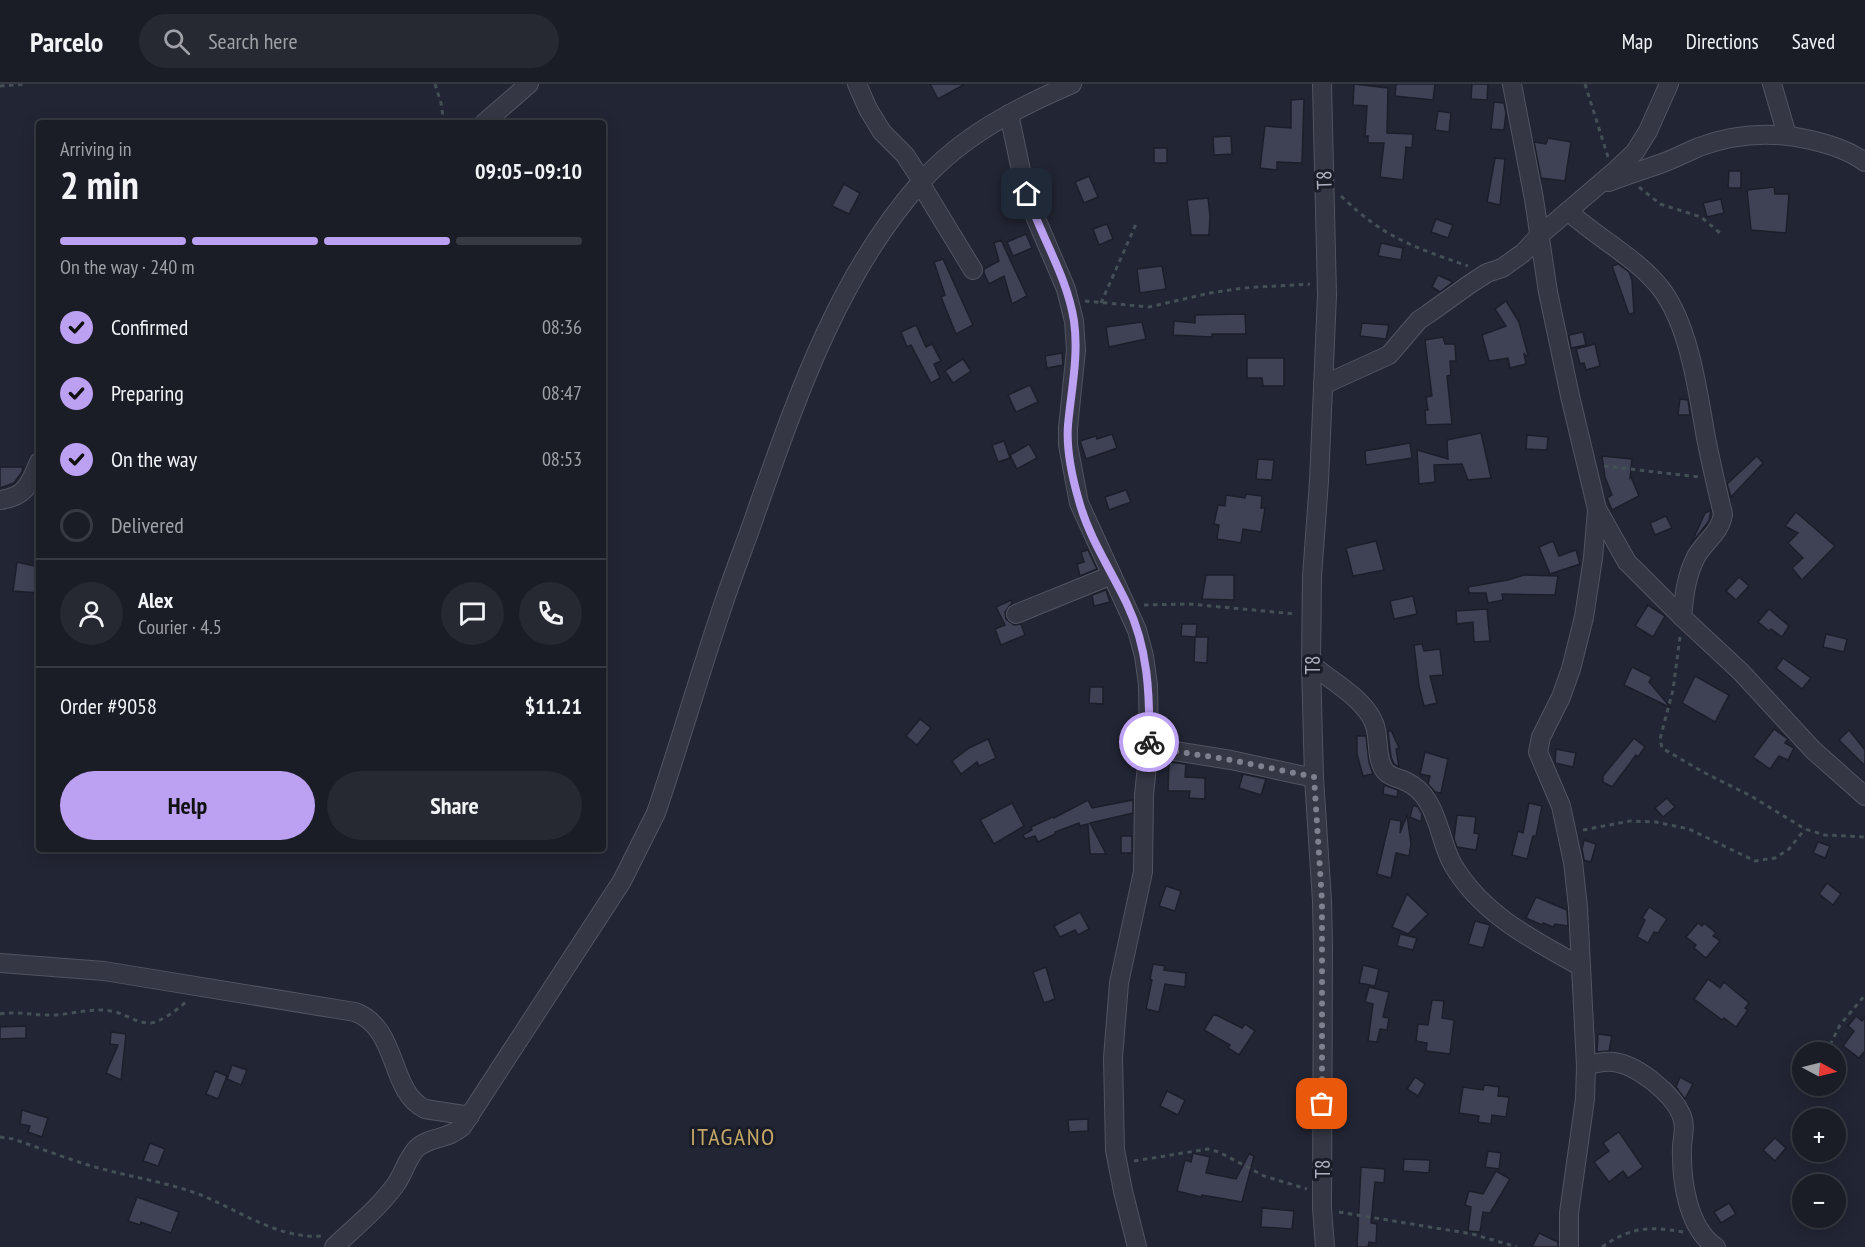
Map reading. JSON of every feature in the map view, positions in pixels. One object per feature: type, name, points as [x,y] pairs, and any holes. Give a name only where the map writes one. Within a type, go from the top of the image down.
[{"type":"street","points":[[487,120],[529,84]]},
{"type":"street","points":[[857,84],[875,122],[888,139],[905,155],[973,270]]},
{"type":"street","points":[[330,1241],[388,1194],[398,1182],[414,1151],[423,1143],[453,1134],[470,1116],[622,881],[642,846],[660,803],[724,601],[775,458],[819,346],[863,262],[888,223],[921,182],[961,145],[984,128],[1009,114],[1072,84]]},
{"type":"street","name":"T8","points":[[1322,84],[1327,283],[1311,664],[1323,948],[1322,1201],[1325,1247]]},
{"type":"street","points":[[1512,84],[1540,235],[1548,292],[1597,509],[1627,562],[1741,672],[1813,750],[1865,796]]},
{"type":"street","points":[[1617,174],[1643,141],[1669,84]]},
{"type":"street","points":[[1772,84],[1786,135]]},
{"type":"street","points":[[1009,114],[1017,156],[1029,198],[1068,298],[1074,321],[1076,350],[1068,428],[1071,468],[1079,503],[1128,605],[1146,666],[1149,693],[1149,747],[1144,795],[1143,872],[1119,983],[1114,1034],[1114,1132],[1118,1163],[1137,1247]]},
{"type":"street","points":[[1323,385],[1389,355],[1419,320],[1487,273],[1502,268],[1523,253],[1568,211],[1599,185],[1617,174],[1666,162],[1700,147],[1756,134],[1786,135],[1842,148],[1865,162]]},
{"type":"street","points":[[1568,211],[1651,277],[1663,291],[1670,303],[1696,380],[1723,514],[1721,524],[1696,557],[1685,590],[1682,617]]},
{"type":"street","points":[[0,500],[22,493],[36,468]]},
{"type":"street","points":[[1569,1247],[1569,1213],[1585,1099],[1586,1066],[1578,907],[1568,832],[1561,806],[1538,752],[1541,737],[1562,697],[1582,627],[1593,558],[1597,509]]},
{"type":"street","points":[[1016,614],[1112,575]]},
{"type":"street","points":[[1311,664],[1366,710],[1377,730],[1381,764],[1386,773],[1408,782],[1429,802],[1452,864],[1478,899],[1494,914],[1580,966]]},
{"type":"street","points":[[1149,747],[1231,760],[1314,777]]},
{"type":"street","points":[[0,963],[104,971],[355,1012],[365,1016],[379,1030],[412,1100],[425,1109],[470,1116]]},
{"type":"street","points":[[1586,1066],[1596,1062],[1614,1062],[1633,1068],[1672,1099],[1682,1115],[1684,1181],[1693,1215],[1709,1242]]},
{"type":"path","points":[[0,86],[27,84]]},
{"type":"path","points":[[435,84],[444,120]]},
{"type":"path","points":[[1586,84],[1607,155],[1617,174],[1660,204],[1701,217],[1720,233]]},
{"type":"path","points":[[1323,178],[1369,221],[1400,241],[1487,273]]},
{"type":"path","points":[[1101,303],[1136,224]]},
{"type":"path","points":[[1068,298],[1149,307],[1209,293],[1243,288],[1327,283]]},
{"type":"path","points":[[1587,467],[1611,466],[1715,480]]},
{"type":"path","points":[[1128,605],[1199,604],[1312,616]]},
{"type":"path","points":[[1682,617],[1673,690],[1660,739],[1662,748],[1751,796],[1805,829],[1825,835],[1865,837]]},
{"type":"path","points":[[1568,832],[1630,821],[1656,822],[1689,829],[1755,861],[1775,858],[1789,849],[1805,829]]},
{"type":"path","points":[[0,1014],[10,1012],[46,1015],[101,1010],[125,1014],[135,1020],[150,1023],[158,1021],[205,988]]},
{"type":"path","points":[[1832,1042],[1840,1025],[1865,995]]},
{"type":"path","points":[[0,1137],[13,1139],[96,1168],[172,1186],[202,1196],[247,1218],[330,1241]]},
{"type":"path","points":[[1118,1163],[1208,1149],[1219,1152],[1264,1176],[1297,1187],[1355,1216],[1472,1234],[1517,1247]]},
{"type":"path","points":[[1602,1247],[1617,1236],[1630,1230],[1640,1229],[1671,1230],[1709,1242]]},
{"type":"building","points":[[930,84],[965,84],[938,99]]},
{"type":"building","points":[[1354,84],[1388,88],[1387,133],[1413,134],[1412,148],[1406,147],[1403,180],[1380,177],[1384,143],[1368,143],[1368,136],[1365,136],[1367,106],[1353,105]]},
{"type":"building","points":[[1396,84],[1435,84],[1433,100],[1395,96]]},
{"type":"building","points":[[1472,84],[1488,84],[1487,100],[1471,99]]},
{"type":"building","points":[[1304,99],[1302,163],[1277,162],[1277,170],[1260,168],[1265,126],[1291,128],[1291,100]]},
{"type":"building","points":[[1494,102],[1504,103],[1506,113],[1504,130],[1491,129]]},
{"type":"building","points":[[1438,111],[1451,113],[1449,132],[1435,130]]},
{"type":"building","points":[[1231,136],[1232,154],[1214,155],[1213,137]]},
{"type":"building","points":[[1548,138],[1571,142],[1565,181],[1541,178],[1534,142],[1546,144]]},
{"type":"building","points":[[1154,148],[1167,148],[1167,163],[1154,163]]},
{"type":"building","points":[[1495,158],[1505,159],[1500,205],[1487,202]]},
{"type":"building","points":[[1729,171],[1741,171],[1741,188],[1728,188]]},
{"type":"building","points":[[1089,176],[1098,197],[1084,203],[1075,182]]},
{"type":"building","points":[[844,184],[860,193],[849,214],[832,206]]},
{"type":"building","points":[[1774,187],[1775,194],[1789,194],[1786,233],[1751,230],[1747,190]]},
{"type":"building","points":[[1208,198],[1209,235],[1191,235],[1187,200]]},
{"type":"building","points":[[1721,199],[1724,213],[1707,217],[1703,203]]},
{"type":"building","points":[[1436,219],[1453,225],[1448,238],[1431,232]]},
{"type":"building","points":[[1107,224],[1113,239],[1099,245],[1093,229]]},
{"type":"building","points":[[1026,234],[1032,248],[1013,256],[1007,242]]},
{"type":"building","points":[[1001,240],[1027,296],[1012,304],[1004,276],[989,284],[984,273],[984,269],[999,261],[994,243]]},
{"type":"building","points":[[1381,243],[1403,248],[1401,260],[1378,256]]},
{"type":"building","points":[[943,259],[973,325],[956,334],[941,297],[945,295],[934,262]]},
{"type":"building","points":[[1618,264],[1629,272],[1632,280],[1634,313],[1629,314],[1612,266]]},
{"type":"building","points":[[1162,266],[1166,289],[1140,293],[1137,269]]},
{"type":"building","points":[[1438,275],[1453,282],[1440,292],[1432,287]]},
{"type":"building","points":[[1506,301],[1519,322],[1528,355],[1524,353],[1526,364],[1510,368],[1508,358],[1489,361],[1482,335],[1506,326],[1495,309]]},
{"type":"building","points":[[1245,314],[1246,334],[1212,334],[1212,337],[1173,335],[1174,321],[1195,323],[1195,315]]},
{"type":"building","points":[[1142,322],[1146,339],[1109,347],[1106,327]]},
{"type":"building","points":[[1362,323],[1389,325],[1386,339],[1360,336]]},
{"type":"building","points":[[916,325],[926,347],[932,344],[941,361],[934,364],[940,378],[931,383],[911,345],[907,347],[901,332]]},
{"type":"building","points":[[1583,332],[1586,345],[1571,348],[1569,335]]},
{"type":"building","points":[[1443,337],[1445,344],[1455,344],[1456,361],[1450,361],[1451,375],[1447,376],[1452,424],[1426,425],[1425,410],[1428,410],[1426,397],[1432,396],[1425,340]]},
{"type":"building","points":[[1595,344],[1600,366],[1586,370],[1584,363],[1580,364],[1576,349]]},
{"type":"building","points":[[1062,353],[1063,365],[1047,368],[1045,356]]},
{"type":"building","points":[[1247,358],[1284,358],[1284,386],[1263,386],[1262,378],[1247,378]]},
{"type":"building","points":[[963,359],[971,371],[953,383],[945,371]]},
{"type":"building","points":[[1030,385],[1038,402],[1016,412],[1008,395]]},
{"type":"building","points":[[1680,399],[1688,400],[1690,415],[1678,415]]},
{"type":"building","points":[[1481,433],[1491,478],[1468,480],[1462,464],[1434,465],[1435,482],[1419,484],[1417,450],[1448,459],[1447,440]]},
{"type":"building","points":[[1112,434],[1117,448],[1086,459],[1080,441]]},
{"type":"building","points":[[1527,435],[1548,437],[1547,450],[1526,449]]},
{"type":"building","points":[[1004,441],[1010,458],[998,462],[992,445]]},
{"type":"building","points":[[1410,443],[1412,458],[1366,465],[1365,451]]},
{"type":"building","points":[[1029,444],[1037,458],[1017,469],[1010,455]]},
{"type":"building","points":[[1602,456],[1632,459],[1630,478],[1639,496],[1612,510],[1607,498],[1612,495],[1605,477]]},
{"type":"building","points":[[1757,456],[1763,463],[1731,497],[1727,484]]},
{"type":"building","points":[[1258,459],[1274,460],[1272,480],[1256,479]]},
{"type":"building","points":[[0,467],[23,467],[14,483],[0,488]]},
{"type":"building","points":[[1126,490],[1131,502],[1109,510],[1105,497]]},
{"type":"building","points":[[1246,494],[1262,496],[1261,508],[1265,508],[1261,532],[1243,529],[1241,543],[1217,539],[1219,525],[1214,524],[1218,505],[1225,506],[1226,495],[1245,498]]},
{"type":"building","points":[[1711,510],[1709,521],[1691,544],[1705,513]]},
{"type":"building","points":[[1796,512],[1835,546],[1802,580],[1792,568],[1803,558],[1788,543],[1798,533],[1785,526]]},
{"type":"building","points":[[1666,516],[1672,528],[1655,535],[1650,523]]},
{"type":"building","points":[[1376,541],[1384,570],[1353,576],[1346,548]]},
{"type":"building","points":[[1553,541],[1559,556],[1576,550],[1580,564],[1550,574],[1539,547]]},
{"type":"building","points":[[1088,550],[1097,569],[1080,576],[1077,564],[1084,562],[1081,552]]},
{"type":"building","points":[[17,562],[36,566],[36,593],[13,591]]},
{"type":"building","points":[[1206,575],[1234,575],[1234,600],[1202,599]]},
{"type":"building","points":[[1524,575],[1558,576],[1555,595],[1502,594],[1503,600],[1488,603],[1486,593],[1469,593],[1468,587]]},
{"type":"building","points":[[1739,577],[1749,586],[1736,600],[1726,591]]},
{"type":"building","points":[[1106,590],[1110,602],[1094,606],[1092,595]]},
{"type":"building","points":[[1413,596],[1417,614],[1394,619],[1390,601]]},
{"type":"building","points":[[1011,600],[1012,603],[1005,612],[1006,619],[1014,625],[1021,624],[1025,635],[1001,645],[995,629],[1005,625],[996,607]]},
{"type":"building","points":[[1648,605],[1665,616],[1653,637],[1635,626]]},
{"type":"building","points":[[1487,609],[1490,641],[1474,642],[1473,622],[1457,624],[1456,611]]},
{"type":"building","points":[[1769,609],[1789,626],[1782,637],[1771,629],[1769,631],[1758,622]]},
{"type":"building","points":[[1182,624],[1197,624],[1196,637],[1181,636]]},
{"type":"building","points":[[1826,634],[1847,639],[1844,652],[1823,647]]},
{"type":"building","points":[[1195,637],[1208,637],[1207,663],[1194,662]]},
{"type":"building","points":[[1422,644],[1424,651],[1440,649],[1443,675],[1430,676],[1437,703],[1424,706],[1414,645]]},
{"type":"building","points":[[1783,658],[1811,678],[1802,689],[1776,668]]},
{"type":"building","points":[[1632,667],[1652,677],[1649,682],[1671,708],[1624,685]]},
{"type":"building","points":[[1695,676],[1729,695],[1715,722],[1682,703]]},
{"type":"building","points":[[1090,687],[1103,687],[1103,704],[1089,703]]},
{"type":"building","points":[[920,719],[931,728],[917,745],[906,736]]},
{"type":"building","points":[[1774,729],[1788,739],[1785,743],[1794,748],[1788,760],[1779,756],[1770,769],[1753,757]]},
{"type":"building","points":[[1391,730],[1399,748],[1396,749],[1399,767],[1394,764],[1391,757],[1388,732]]},
{"type":"building","points":[[1849,730],[1865,750],[1865,766],[1839,740]]},
{"type":"building","points":[[1357,736],[1366,736],[1373,774],[1363,776],[1357,754]]},
{"type":"building","points":[[1634,738],[1645,747],[1638,757],[1636,755],[1612,787],[1603,782],[1603,776]]},
{"type":"building","points":[[988,739],[996,758],[979,766],[977,762],[961,774],[952,761],[969,748]]},
{"type":"building","points":[[1556,749],[1576,753],[1573,767],[1555,763]]},
{"type":"building","points":[[1425,752],[1448,759],[1441,793],[1435,792],[1428,784],[1430,776],[1420,774]]},
{"type":"building","points":[[1169,762],[1186,764],[1185,777],[1205,778],[1205,799],[1189,798],[1190,791],[1168,791]]},
{"type":"building","points":[[1243,774],[1266,779],[1261,795],[1239,788]]},
{"type":"building","points":[[1384,785],[1398,790],[1397,797],[1383,794]]},
{"type":"building","points":[[1667,798],[1675,807],[1663,817],[1655,808]]},
{"type":"building","points":[[1088,800],[1092,808],[1133,800],[1133,813],[1090,823],[1106,854],[1090,854],[1088,824],[1080,826],[1079,823],[1055,832],[1038,842],[1035,836],[1025,839],[1023,835],[1032,830],[1031,827]]},
{"type":"building","points":[[1012,803],[1024,826],[994,844],[980,820]]},
{"type":"building","points":[[1529,803],[1542,806],[1536,836],[1533,836],[1527,859],[1512,855],[1518,831],[1523,833]]},
{"type":"building","points":[[1413,805],[1418,807],[1422,814],[1421,822],[1410,817]]},
{"type":"building","points":[[1407,815],[1411,844],[1409,856],[1396,853],[1391,878],[1377,874],[1390,819],[1401,821],[1400,833]]},
{"type":"building","points":[[1457,815],[1476,817],[1474,833],[1479,834],[1476,850],[1457,847],[1454,839]]},
{"type":"building","points":[[1121,836],[1132,836],[1132,853],[1121,853]]},
{"type":"building","points":[[1584,840],[1596,844],[1591,862],[1584,860],[1582,849]]},
{"type":"building","points":[[1818,842],[1830,846],[1825,858],[1813,853]]},
{"type":"building","points":[[1827,883],[1841,894],[1833,905],[1819,894]]},
{"type":"building","points":[[1166,886],[1181,891],[1175,911],[1159,906]]},
{"type":"building","points":[[1407,894],[1428,914],[1408,934],[1392,927]]},
{"type":"building","points":[[1536,897],[1567,910],[1568,926],[1555,924],[1553,927],[1543,923],[1542,925],[1526,918]]},
{"type":"building","points":[[1649,907],[1667,919],[1658,933],[1654,932],[1648,943],[1637,937],[1645,920],[1642,918]]},
{"type":"building","points":[[1080,912],[1089,929],[1078,935],[1075,930],[1060,937],[1054,926]]},
{"type":"building","points":[[1475,921],[1490,925],[1483,948],[1468,944]]},
{"type":"building","points":[[1698,923],[1702,926],[1704,923],[1716,933],[1713,936],[1720,941],[1706,958],[1686,937]]},
{"type":"building","points":[[1400,934],[1417,938],[1413,950],[1397,946]]},
{"type":"building","points":[[1153,964],[1165,966],[1164,970],[1186,973],[1185,987],[1165,984],[1159,1012],[1146,1009]]},
{"type":"building","points":[[1363,965],[1379,969],[1375,986],[1359,983]]},
{"type":"building","points":[[1046,967],[1055,999],[1044,1003],[1033,972]]},
{"type":"building","points":[[1708,979],[1720,988],[1724,982],[1749,1003],[1745,1008],[1748,1010],[1736,1027],[1724,1018],[1722,1020],[1694,999]]},
{"type":"building","points":[[1369,987],[1389,992],[1383,1017],[1389,1018],[1387,1030],[1380,1029],[1377,1042],[1368,1041],[1373,1004],[1365,1002]]},
{"type":"building","points":[[1432,1000],[1444,1001],[1442,1018],[1454,1020],[1450,1054],[1426,1051],[1427,1043],[1416,1041],[1418,1024],[1428,1025]]},
{"type":"building","points":[[1214,1014],[1242,1028],[1245,1024],[1255,1031],[1239,1055],[1228,1048],[1230,1045],[1204,1030]]},
{"type":"building","points":[[1856,1016],[1862,1021],[1865,1017],[1865,1051],[1859,1058],[1846,1048],[1846,1042],[1854,1031],[1848,1026]]},
{"type":"building","points":[[26,1026],[26,1038],[0,1039],[0,1027]]},
{"type":"building","points":[[111,1032],[126,1034],[121,1080],[106,1073],[118,1045],[110,1044]]},
{"type":"building","points":[[1598,1034],[1612,1036],[1609,1051],[1597,1052]]},
{"type":"building","points":[[232,1065],[247,1070],[241,1085],[227,1079]]},
{"type":"building","points":[[215,1071],[227,1076],[218,1099],[206,1094]]},
{"type":"building","points":[[1415,1077],[1425,1084],[1418,1096],[1407,1089]]},
{"type":"building","points":[[1680,1077],[1693,1084],[1685,1099],[1676,1087]]},
{"type":"building","points":[[1484,1085],[1499,1087],[1498,1096],[1509,1097],[1506,1117],[1492,1115],[1491,1124],[1478,1122],[1479,1116],[1459,1113],[1463,1087],[1483,1090]]},
{"type":"building","points":[[1167,1091],[1185,1100],[1178,1115],[1160,1106]]},
{"type":"building","points":[[22,1110],[48,1118],[42,1137],[28,1132],[30,1126],[20,1124]]},
{"type":"building","points":[[1088,1119],[1088,1131],[1069,1132],[1068,1120]]},
{"type":"building","points":[[1619,1132],[1643,1167],[1628,1178],[1623,1171],[1609,1182],[1594,1162],[1609,1151],[1603,1143]]},
{"type":"building","points":[[1775,1138],[1786,1148],[1775,1161],[1763,1150]]},
{"type":"building","points":[[150,1143],[165,1149],[158,1166],[143,1161]]},
{"type":"building","points":[[1488,1151],[1501,1153],[1499,1169],[1485,1167]]},
{"type":"building","points":[[1193,1153],[1210,1157],[1206,1173],[1236,1179],[1249,1154],[1254,1156],[1242,1202],[1202,1195],[1201,1197],[1177,1191],[1185,1160],[1191,1162]]},
{"type":"building","points":[[1404,1159],[1430,1160],[1429,1173],[1403,1171]]},
{"type":"building","points":[[1361,1167],[1385,1169],[1384,1183],[1375,1182],[1371,1223],[1377,1224],[1376,1243],[1369,1242],[1368,1247],[1357,1247]]},
{"type":"building","points":[[1496,1171],[1510,1179],[1490,1213],[1483,1212],[1480,1232],[1468,1231],[1471,1207],[1465,1205],[1469,1191],[1483,1194]]},
{"type":"building","points":[[137,1197],[179,1212],[171,1233],[141,1222],[140,1225],[128,1221]]},
{"type":"building","points":[[1729,1203],[1736,1214],[1721,1223],[1714,1212]]},
{"type":"building","points":[[1262,1208],[1294,1211],[1292,1229],[1261,1227]]},
{"type":"building","points":[[1539,1233],[1558,1242],[1558,1247],[1532,1247]]},
{"type":"way so far","points":[[1149,742],[1149,747],[1231,760],[1314,777],[1322,901],[1322,1104]]},
{"type":"district","name":"ITAGANO","points":[[733,1136]]},
{"type":"route","points":[[1027,194],[1066,289],[1074,321],[1076,350],[1068,428],[1071,468],[1079,503],[1086,521],[1128,605],[1137,630],[1148,685],[1149,742]]}]
